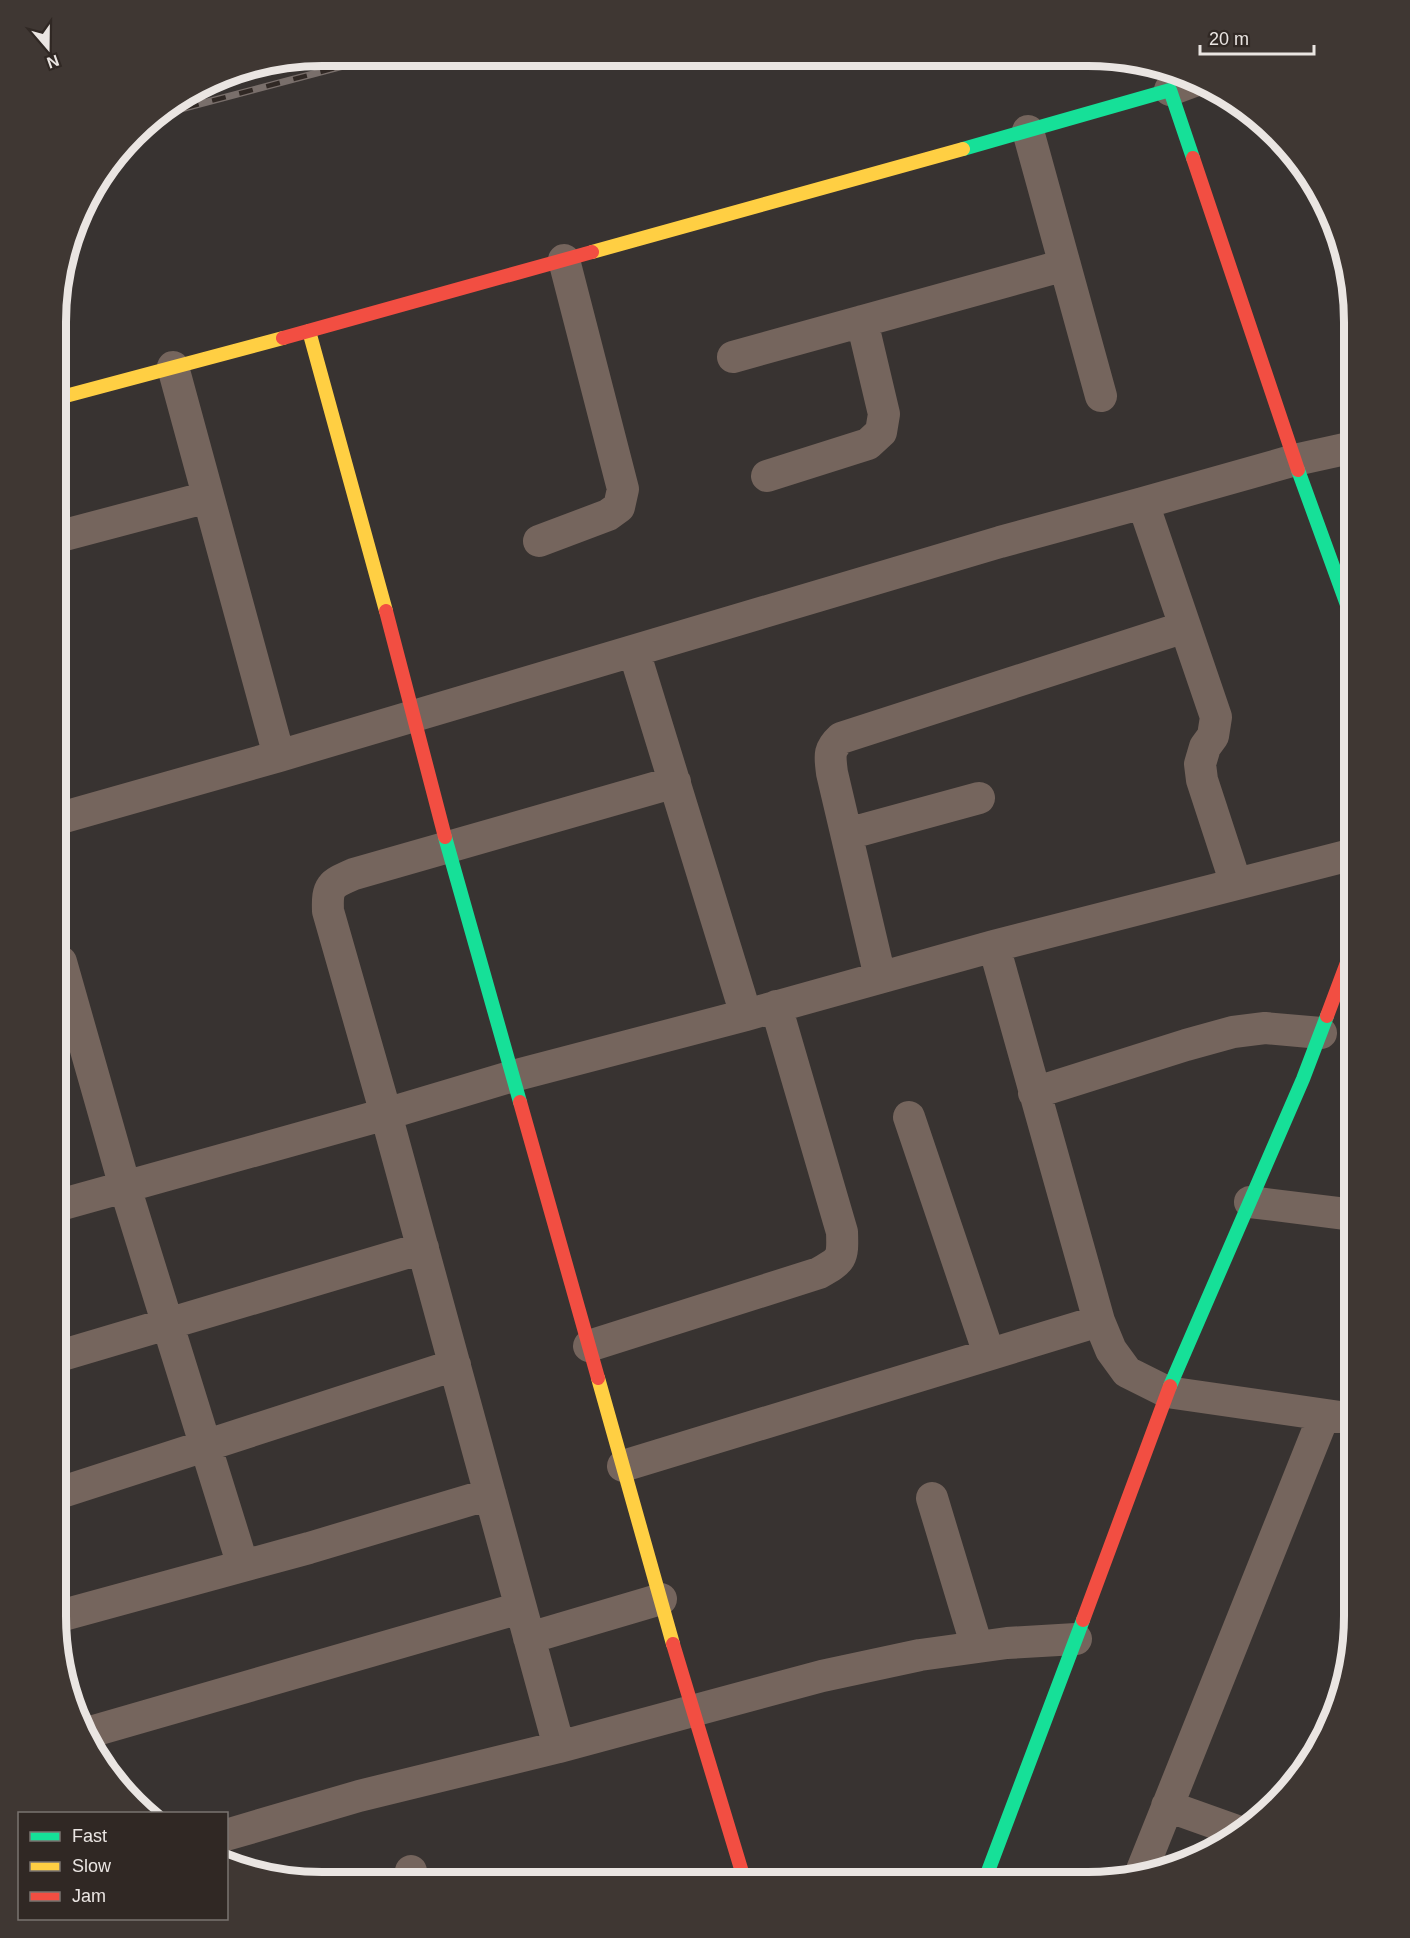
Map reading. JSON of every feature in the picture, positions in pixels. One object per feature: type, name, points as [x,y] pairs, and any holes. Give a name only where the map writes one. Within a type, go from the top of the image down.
[{"type":"street","points":[[66,396],[309,331],[1028,131],[1184,85],[1295,460],[1344,596]]},
{"type":"street","points":[[1028,131],[1101,396]]},
{"type":"street","points":[[539,541],[608,514],[619,507],[623,489],[564,260]]},
{"type":"street","points":[[733,357],[1065,265]]},
{"type":"street","points":[[767,476],[868,444],[881,432],[884,414],[862,321]]},
{"type":"street","points":[[309,331],[448,847],[692,1711],[742,1872]]},
{"type":"street","points":[[173,367],[279,756]]},
{"type":"street","points":[[66,816],[279,756],[414,714],[1000,542],[1295,460],[1344,449]]},
{"type":"street","points":[[66,535],[208,497]]},
{"type":"street","points":[[1143,503],[1216,717],[1213,736],[1204,747],[1200,764],[1202,780],[1236,884]]},
{"type":"street","points":[[880,977],[830,757],[832,746],[841,738],[1185,627]]},
{"type":"street","points":[[634,651],[746,1015]]},
{"type":"street","points":[[559,1747],[328,910],[327,895],[334,883],[354,874],[675,782]]},
{"type":"street","points":[[847,834],[979,798]]},
{"type":"street","points":[[66,1203],[513,1076],[746,1015],[994,946],[1344,857]]},
{"type":"street","points":[[994,946],[1099,1321],[1110,1350],[1127,1372],[1167,1392],[1339,1417],[1167,1806],[1144,1866]]},
{"type":"street","points":[[988,1872],[1167,1392],[1303,1079],[1344,971]]},
{"type":"street","points":[[66,980],[125,1187],[243,1566]]},
{"type":"street","points":[[589,1346],[819,1273],[837,1263],[843,1251],[842,1232],[776,1006]]},
{"type":"street","points":[[1034,1093],[1233,1032],[1265,1028],[1321,1033]]},
{"type":"street","points":[[909,1117],[989,1354]]},
{"type":"street","points":[[1250,1202],[1344,1214]]},
{"type":"street","points":[[66,1354],[423,1248]]},
{"type":"street","points":[[623,1466],[1099,1321]]},
{"type":"street","points":[[66,1491],[455,1365]]},
{"type":"street","points":[[66,1614],[243,1566],[490,1494]]},
{"type":"street","points":[[932,1498],[977,1647]]},
{"type":"street","points":[[529,1638],[661,1599]]},
{"type":"street","points":[[93,1731],[520,1608]]},
{"type":"street","points":[[228,1834],[359,1796],[559,1747],[822,1676],[920,1655],[1007,1643],[1076,1639]]},
{"type":"street","points":[[1167,1806],[1231,1829]]},
{"type":"railway","points":[[180,109],[343,66]]},
{"type":"traffic: fast","points":[[963,149],[1170,90],[1193,158]]},
{"type":"traffic: fast","points":[[1298,470],[1344,596]]},
{"type":"traffic: fast","points":[[445,837],[520,1102]]},
{"type":"traffic: fast","points":[[1170,1386],[1303,1079],[1327,1016]]},
{"type":"traffic: fast","points":[[988,1872],[1083,1620]]},
{"type":"traffic: slow","points":[[592,252],[963,149]]},
{"type":"traffic: slow","points":[[309,331],[386,611]]},
{"type":"traffic: slow","points":[[66,396],[283,338]]},
{"type":"traffic: slow","points":[[598,1378],[673,1644]]},
{"type":"traffic: jam","points":[[1193,158],[1298,470]]},
{"type":"traffic: jam","points":[[283,338],[592,252]]},
{"type":"traffic: jam","points":[[386,611],[445,837]]},
{"type":"traffic: jam","points":[[1327,1016],[1344,971]]},
{"type":"traffic: jam","points":[[520,1102],[598,1378]]},
{"type":"traffic: jam","points":[[1083,1620],[1170,1386]]},
{"type":"traffic: jam","points":[[673,1644],[742,1872]]}]
